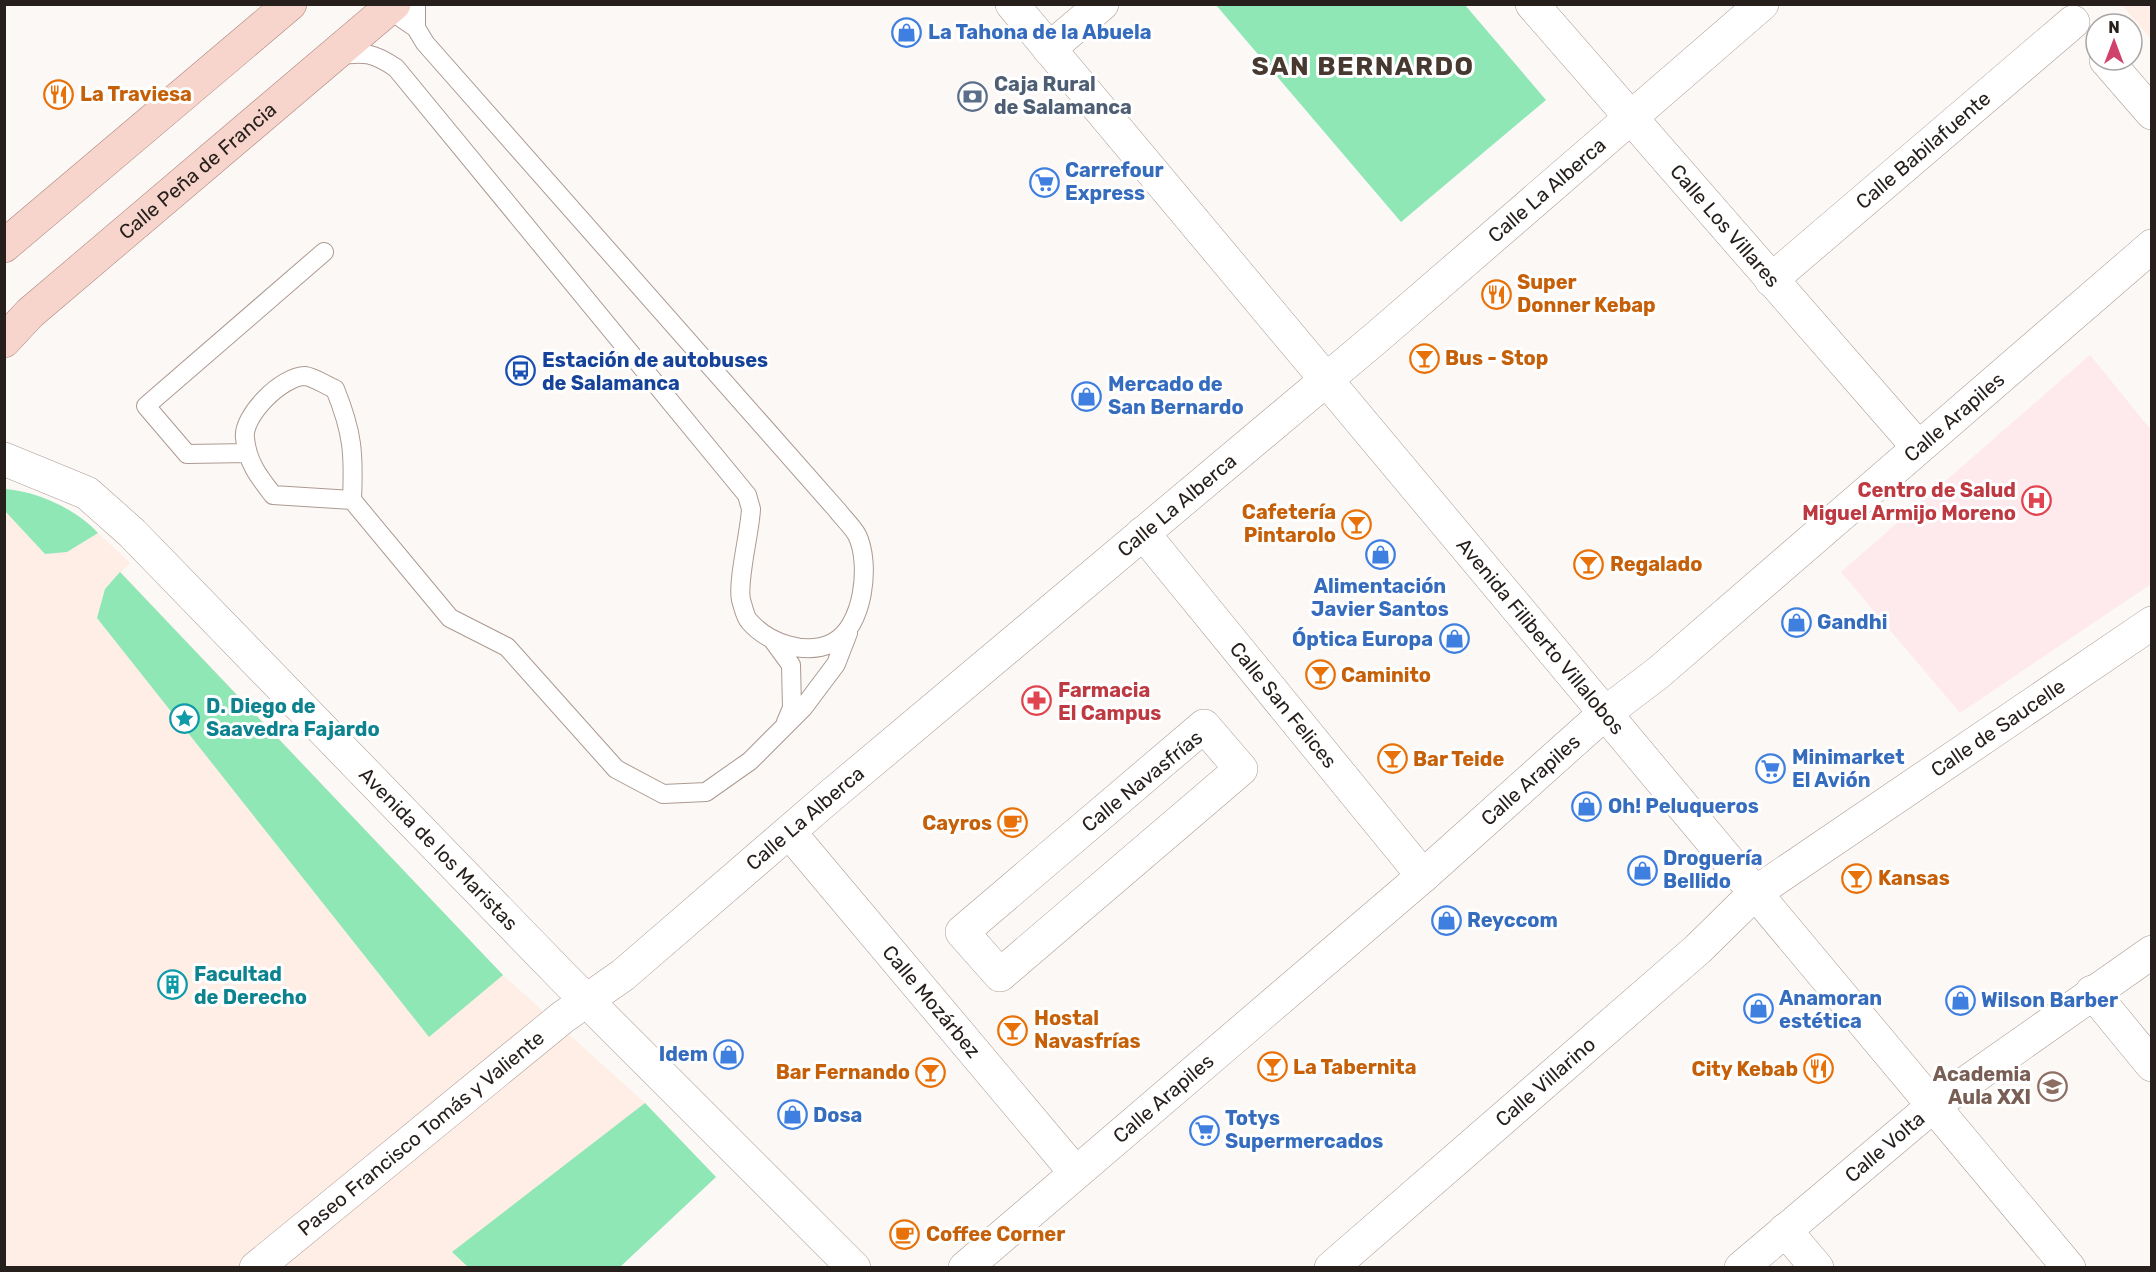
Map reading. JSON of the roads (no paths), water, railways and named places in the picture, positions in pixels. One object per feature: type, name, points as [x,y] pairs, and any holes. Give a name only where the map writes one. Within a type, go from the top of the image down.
[{"type":"main road","name":"Calle Peña de Francia","points":[[4,341],[30,313],[395,5]]},
{"type":"main road","points":[[4,246],[287,9]]},
{"type":"street","name":"Avenida Filiberto Villalobos","points":[[1012,4],[2069,1268]]},
{"type":"street","points":[[1049,49],[1102,4]]},
{"type":"street","name":"Calle Los Villares","points":[[1532,4],[1918,447]]},
{"type":"street","name":"Calle La Alberca","points":[[585,999],[623,975],[1326,380],[1762,4]]},
{"type":"street","points":[[2066,13],[2084,34]]},
{"type":"street","name":"Calle Babilafuente","points":[[1771,280],[2066,13]]},
{"type":"street","points":[[2116,72],[2151,113]]},
{"type":"street","name":"Calle Arapiles","points":[[965,1268],[1423,876],[1604,714],[1658,673],[1918,447],[2150,252]]},
{"type":"street","name":"Avenida de los Maristas","points":[[4,459],[87,493],[132,533],[585,999],[854,1268]]},
{"type":"street","name":"Calle San Felices","points":[[1143,533],[1423,876]]},
{"type":"street","name":"Calle de Saucelle","points":[[1755,893],[2151,623]]},
{"type":"street","name":"Calle Navasfrías","points":[[1204,726],[1222,748],[1241,769],[1000,975],[962,932],[1204,726]]},
{"type":"street","name":"Calle Mozárbez","points":[[790,832],[1075,1172]]},
{"type":"street","name":"Calle Villarino","points":[[1331,1268],[1698,949],[1755,893]]},
{"type":"street","name":"Calle Volta","points":[[1741,1268],[1933,1106],[2151,952]]},
{"type":"street","points":[[2092,992],[2151,1065]]},
{"type":"street","name":"Paseo Francisco Tomás y Valiente","points":[[256,1268],[585,999]]},
{"type":"street","points":[[1785,1230],[1817,1268]]},
{"type":"lane","points":[[395,5],[416,28]]},
{"type":"lane","points":[[352,500],[273,495],[250,465],[244,435],[259,405],[281,383],[306,376],[335,389],[349,423],[354,462],[352,500],[450,618],[507,647],[616,769],[663,794],[706,792],[750,762],[782,731],[836,664],[862,596],[864,561],[857,536],[822,492],[425,43],[416,28],[395,5]]},
{"type":"lane","points":[[330,58],[357,53],[378,56],[396,68],[747,495],[751,509],[740,596],[747,620],[772,639],[792,665],[794,685],[792,708],[782,731]]},
{"type":"lane","points":[[248,453],[187,454],[146,406],[324,252]]},
{"type":"lane","points":[[772,639],[803,650],[833,643],[853,622]]},
{"type":"place","name":"La Tahona de la Abuela","points":[[907,32]]},
{"type":"place","name":"La Traviesa","points":[[59,94]]},
{"type":"place","name":"Caja Rural de Salamanca","points":[[973,96]]},
{"type":"place","name":"Carrefour Express","points":[[1044,182]]},
{"type":"place","name":"Super Donner Kebap","points":[[1496,294]]},
{"type":"place","name":"Bus - Stop","points":[[1424,358]]},
{"type":"place","name":"Estación de autobuses de Salamanca","points":[[521,371]]},
{"type":"place","name":"Mercado de San Bernardo","points":[[1087,396]]},
{"type":"place","name":"Centro de Salud Miguel Armijo Moreno","points":[[2037,501]]},
{"type":"place","name":"Cafetería Pintarolo","points":[[1357,524]]},
{"type":"place","name":"Alimentación Javier Santos","points":[[1380,555]]},
{"type":"place","name":"Regalado","points":[[1589,564]]},
{"type":"place","name":"Gandhi","points":[[1796,622]]},
{"type":"place","name":"Óptica Europa","points":[[1454,639]]},
{"type":"place","name":"Caminito","points":[[1320,675]]},
{"type":"place","name":"Farmacia El Campus","points":[[1037,701]]},
{"type":"place","name":"D. Diego de Saavedra Fajardo","points":[[185,718]]},
{"type":"place","name":"Bar Teide","points":[[1392,759]]},
{"type":"place","name":"Minimarket El Avión","points":[[1771,769]]},
{"type":"place","name":"Oh! Peluqueros","points":[[1587,806]]},
{"type":"place","name":"Cayros","points":[[1013,823]]},
{"type":"place","name":"Droguería Bellido","points":[[1642,870]]},
{"type":"place","name":"Kansas","points":[[1857,878]]},
{"type":"place","name":"Reyccom","points":[[1446,920]]},
{"type":"place","name":"Facultad de Derecho","points":[[173,985]]},
{"type":"place","name":"Wilson Barber","points":[[1960,1000]]},
{"type":"place","name":"Anamoran estética","points":[[1758,1009]]},
{"type":"place","name":"Hostal Navasfrías","points":[[1013,1030]]},
{"type":"place","name":"Idem","points":[[729,1054]]},
{"type":"place","name":"La Tabernita","points":[[1272,1067]]},
{"type":"place","name":"City Kebab","points":[[1819,1069]]},
{"type":"place","name":"Bar Fernando","points":[[931,1072]]},
{"type":"place","name":"Academia Aula XXI","points":[[2052,1086]]},
{"type":"place","name":"Dosa","points":[[792,1115]]},
{"type":"place","name":"Totys Supermercados","points":[[1204,1130]]},
{"type":"place","name":"Coffee Corner","points":[[905,1234]]},
{"type":"district","name":"SAN BERNARDO","points":[[1363,66]]}]
